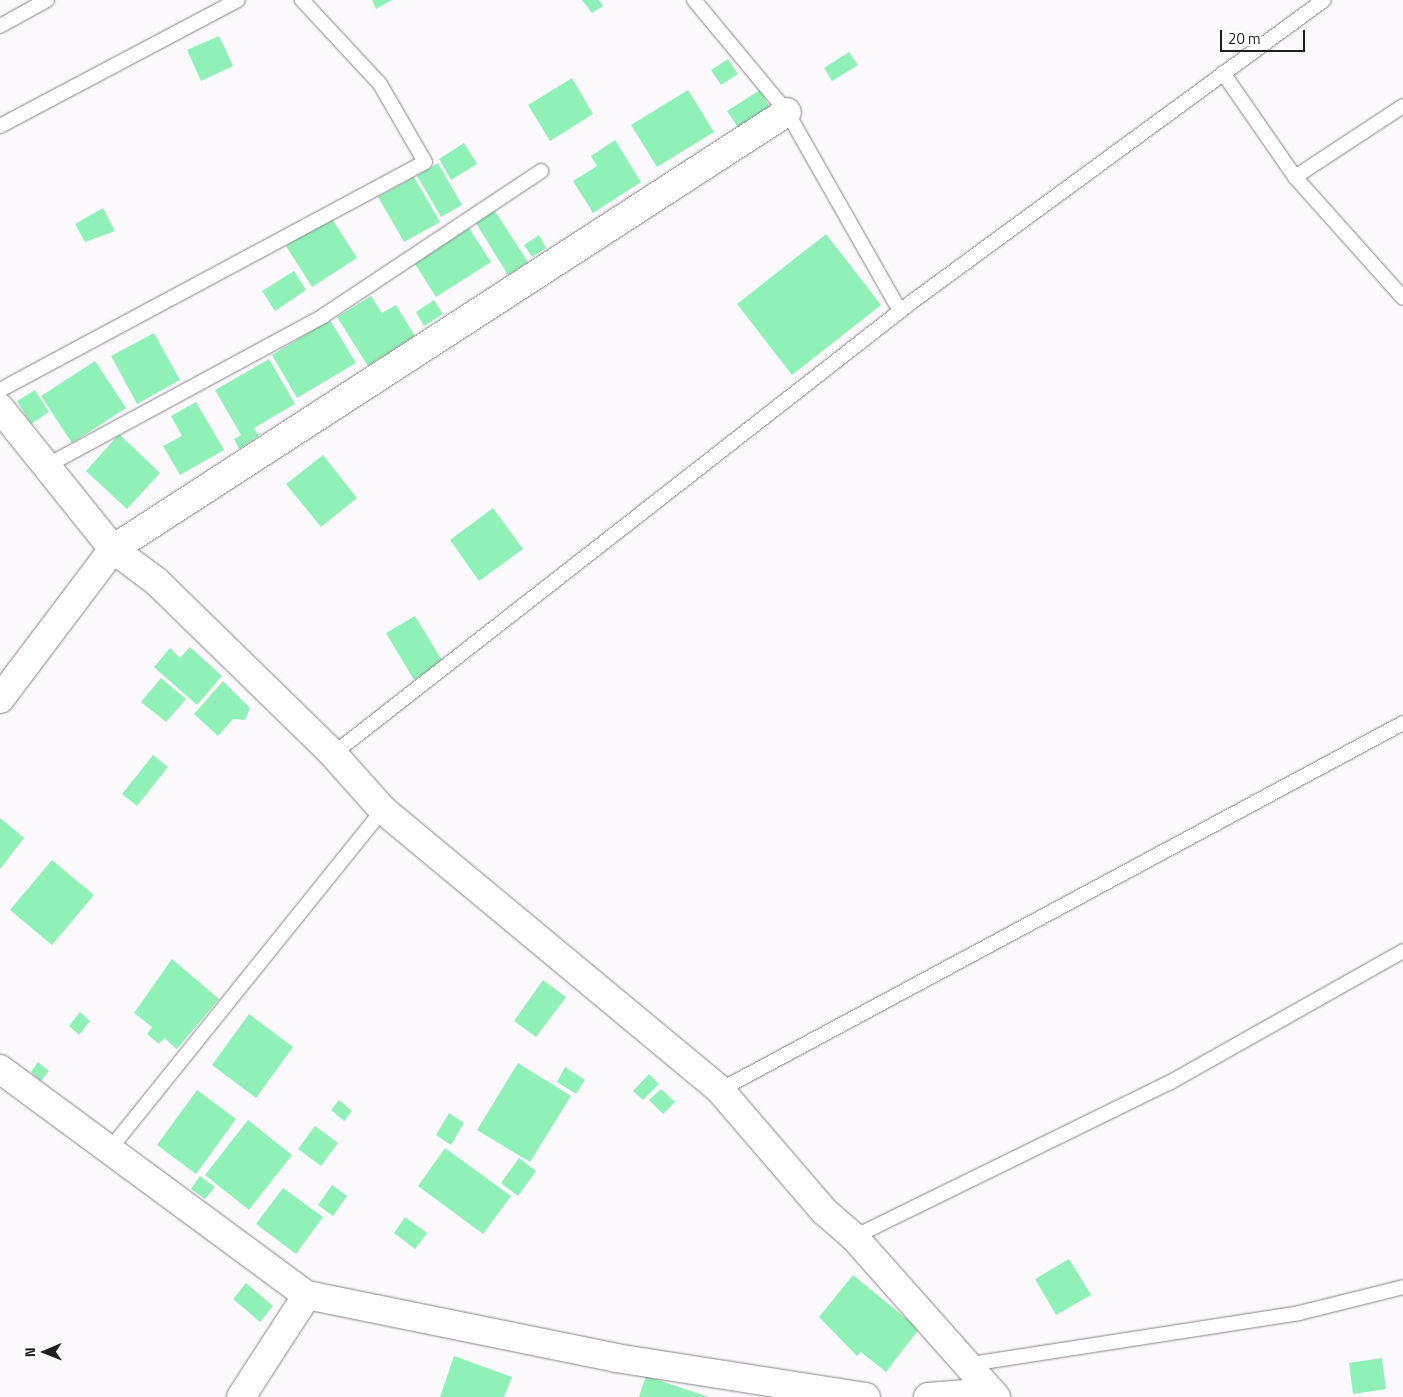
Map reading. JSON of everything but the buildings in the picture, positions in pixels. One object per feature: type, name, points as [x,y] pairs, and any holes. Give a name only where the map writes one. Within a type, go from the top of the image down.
[{"type":"street","points":[[0,699],[113,549],[787,112]]},
{"type":"street","points":[[0,408],[48,465],[113,549],[156,581],[333,754],[383,810],[720,1090],[824,1212],[854,1237],[964,1365],[994,1395]]},
{"type":"street","points":[[0,1069],[307,1294],[616,1358],[866,1397]]},
{"type":"street","points":[[241,1397],[307,1294]]},
{"type":"street","points":[[928,1397],[994,1395]]},
{"type":"lane","points":[[0,26],[47,0]]},
{"type":"lane","points":[[0,126],[238,0]]},
{"type":"lane","points":[[0,390],[425,162],[380,84],[302,0]]},
{"type":"lane","points":[[694,0],[787,112],[900,311]]},
{"type":"lane","points":[[333,754],[900,311],[1324,0]]},
{"type":"lane","points":[[1223,73],[1295,177],[1403,298]]},
{"type":"lane","points":[[1295,177],[1403,106]]},
{"type":"lane","points":[[48,465],[323,316],[541,171]]},
{"type":"lane","points":[[720,1090],[1403,723]]},
{"type":"lane","points":[[110,1149],[383,810]]},
{"type":"lane","points":[[854,1237],[1169,1083],[1403,951]]},
{"type":"lane","points":[[964,1365],[1299,1313],[1403,1287]]}]
